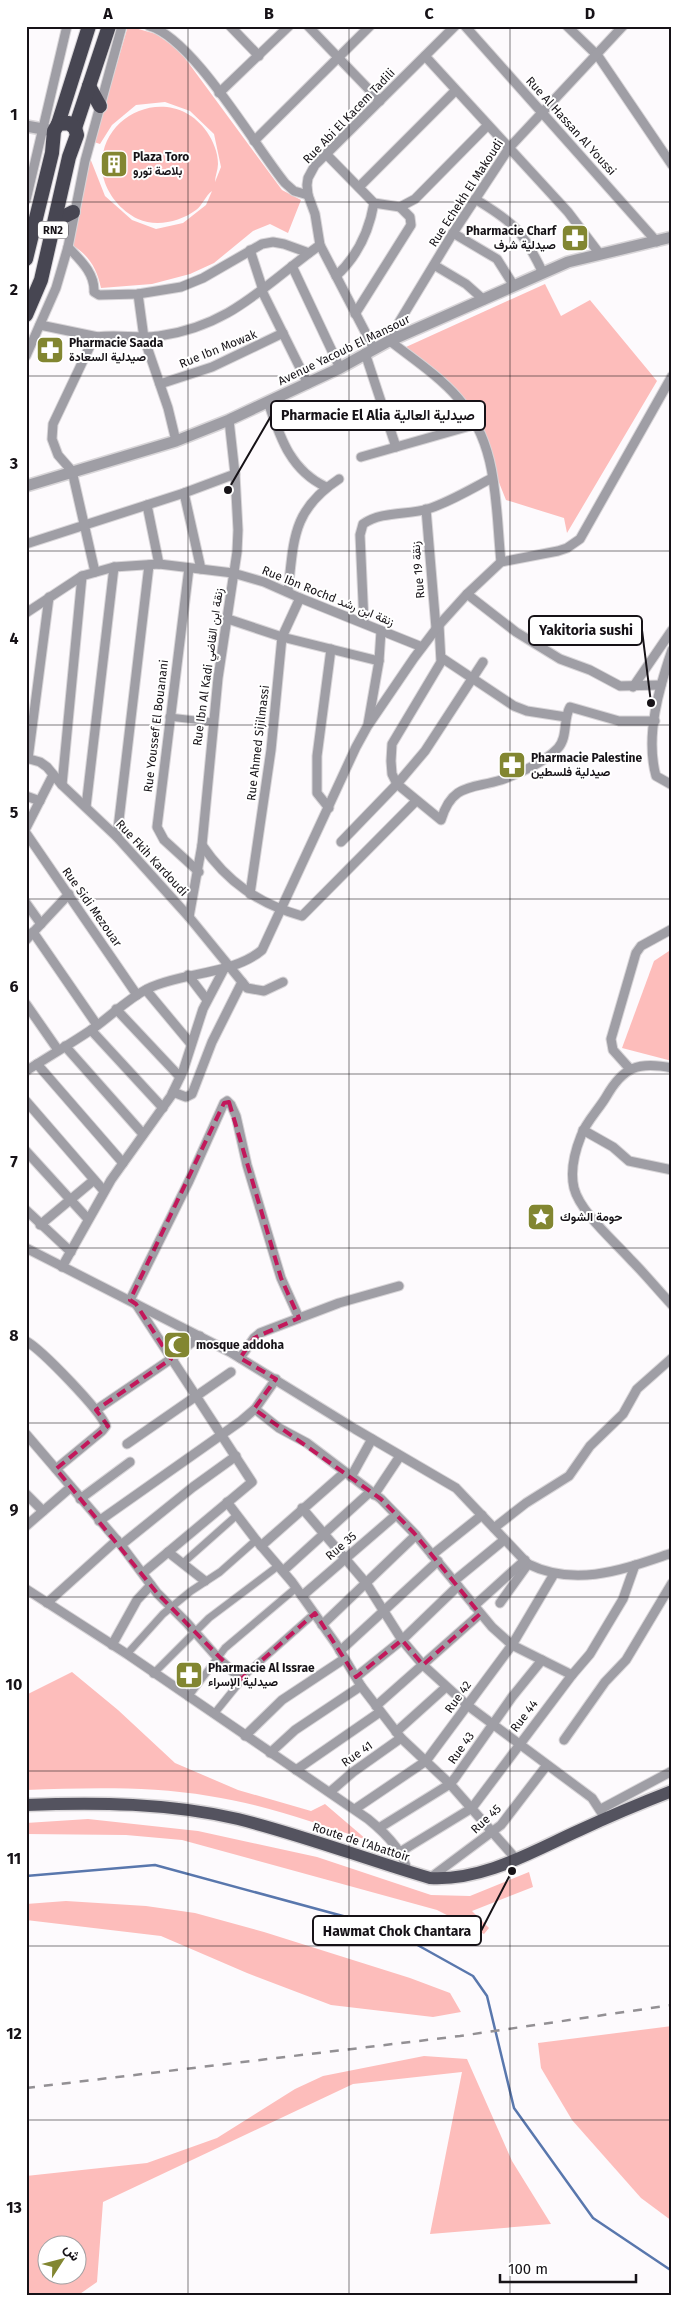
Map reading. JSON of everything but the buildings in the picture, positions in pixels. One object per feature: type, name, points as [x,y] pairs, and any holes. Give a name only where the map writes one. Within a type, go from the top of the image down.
[{"type":"highway","name":"RN2","points":[[26,259],[52,153],[52,131],[89,26]]},
{"type":"highway","name":"RN2","points":[[26,315],[41,280],[75,136],[109,26]]},
{"type":"highway","points":[[89,86],[100,106]]},
{"type":"highway","points":[[69,123],[75,136],[64,146],[56,142],[52,131],[69,123]]},
{"type":"highway","points":[[55,221],[73,212]]},
{"type":"main road","name":"Route de l’Abattoir","points":[[26,1805],[130,1804],[186,1810],[236,1819],[299,1836],[407,1872],[430,1878],[449,1879],[469,1877],[516,1859],[603,1814],[672,1791]]},
{"type":"street","points":[[26,200],[52,131],[67,26]]},
{"type":"street","points":[[26,356],[56,288],[68,247],[73,212],[90,142],[122,26]]},
{"type":"street","points":[[149,26],[161,28],[188,54],[285,183],[294,191],[308,195]]},
{"type":"street","points":[[230,26],[259,56]]},
{"type":"street","points":[[219,93],[289,26]]},
{"type":"street","points":[[308,26],[380,100]]},
{"type":"street","points":[[254,141],[370,26]]},
{"type":"street","name":"Rue Abi El Kacem Tadili","points":[[396,447],[370,351],[355,314],[320,245],[315,214],[308,195],[308,178],[311,171],[326,154],[455,26]]},
{"type":"street","name":"Rue Al Hassan Al Youssi","points":[[465,26],[657,242]]},
{"type":"street","points":[[567,26],[598,56],[672,165]]},
{"type":"street","name":"Rue Echekh El Makoudi","points":[[389,342],[453,232],[509,148],[541,111],[598,56],[623,26]]},
{"type":"street","points":[[425,56],[487,126],[568,212],[599,253]]},
{"type":"street","points":[[359,187],[455,91]]},
{"type":"street","points":[[26,126],[52,131]]},
{"type":"street","points":[[400,207],[415,199],[487,126]]},
{"type":"street","points":[[75,136],[90,142]]},
{"type":"street","points":[[326,154],[374,203],[400,207],[410,217],[411,225],[355,314]]},
{"type":"street","points":[[475,199],[517,228],[530,246],[543,273]]},
{"type":"street","points":[[336,276],[353,258],[364,238],[369,226],[374,203]]},
{"type":"street","points":[[453,232],[497,259],[514,286]]},
{"type":"street","name":"Avenue Yacoub El Mansour","points":[[26,486],[72,470],[176,441],[229,420],[308,384],[389,342],[576,259],[657,242],[672,237]]},
{"type":"street","points":[[68,247],[91,274],[95,283],[95,293],[138,294],[181,287],[203,278],[262,244],[273,242],[299,248],[309,253]]},
{"type":"street","points":[[40,325],[98,337],[144,338],[182,332],[199,327],[241,307],[320,245]]},
{"type":"street","points":[[250,250],[263,290],[308,384]]},
{"type":"street","points":[[434,265],[466,284],[484,300]]},
{"type":"street","points":[[292,266],[340,368]]},
{"type":"street","points":[[138,294],[144,338],[160,384],[176,441]]},
{"type":"street","name":"Rue Ibn Mowak","points":[[160,384],[212,367],[283,333]]},
{"type":"street","points":[[95,572],[86,525],[72,470],[54,448],[52,439],[53,424],[90,346],[98,337]]},
{"type":"street","points":[[389,342],[445,385],[458,398],[477,424],[487,446],[501,562]]},
{"type":"street","points":[[26,1071],[94,1028],[116,1009],[146,990],[188,975],[227,967],[256,954],[263,948],[368,726],[437,626],[501,562],[558,551],[567,548],[580,539],[672,376]]},
{"type":"street","points":[[268,402],[286,447],[294,461],[308,477],[326,487]]},
{"type":"street","name":"Rue Ibn Al Kadi زنقة ابن القاضي","points":[[189,917],[199,872],[213,722],[228,619],[238,530],[235,474],[229,420]]},
{"type":"street","points":[[361,457],[477,424]]},
{"type":"street","points":[[26,544],[184,493],[235,474]]},
{"type":"street","points":[[364,623],[360,535],[362,524],[392,514],[426,509],[441,504],[492,478]]},
{"type":"street","points":[[288,591],[296,534],[301,520],[307,507],[326,487],[339,479]]},
{"type":"street","points":[[184,493],[201,569]]},
{"type":"street","points":[[147,505],[159,564]]},
{"type":"street","name":"Rue 19 زنقة","points":[[426,509],[437,626],[442,658]]},
{"type":"street","name":"Rue Ibn Rochd زنقة ابن رشد","points":[[26,613],[82,576],[114,567],[159,564],[233,573],[288,591],[300,598],[422,647]]},
{"type":"street","points":[[117,837],[149,565]]},
{"type":"street","points":[[86,807],[114,567]]},
{"type":"street","name":"Rue Youssef El Bouanani","points":[[189,568],[169,717],[157,829],[170,847],[199,872]]},
{"type":"street","points":[[62,786],[82,576]]},
{"type":"street","points":[[467,594],[516,632],[548,652],[590,670],[616,685],[633,687],[660,685]]},
{"type":"street","points":[[27,759],[49,597]]},
{"type":"street","name":"Rue Ahmed Sijilmassi","points":[[250,894],[271,750],[282,637],[300,598]]},
{"type":"street","points":[[228,619],[282,637],[379,661]]},
{"type":"street","points":[[633,687],[672,630]]},
{"type":"street","points":[[368,726],[379,661],[381,631]]},
{"type":"street","points":[[329,808],[317,793],[317,756],[331,649]]},
{"type":"street","points":[[672,650],[660,685],[652,752],[655,771],[660,780],[672,785]]},
{"type":"street","points":[[566,717],[521,710],[442,658],[392,744],[391,770],[398,784],[441,820],[449,802],[465,788],[514,774],[537,763],[555,751],[561,743],[569,708],[573,706],[619,721],[655,722]]},
{"type":"street","points":[[341,842],[398,784],[438,734],[483,662]]},
{"type":"street","points":[[169,717],[213,722]]},
{"type":"street","name":"Rue Fkih Kardoudi","points":[[27,759],[44,765],[62,786],[117,837],[189,917],[227,967],[245,985]]},
{"type":"street","points":[[26,828],[53,775]]},
{"type":"street","points":[[26,796],[40,802]]},
{"type":"street","points":[[202,845],[224,872],[260,901],[304,915],[416,801]]},
{"type":"street","name":"Rue Sidi Mezouar","points":[[26,833],[137,995]]},
{"type":"street","points":[[26,940],[69,894]]},
{"type":"street","points":[[26,903],[41,924]]},
{"type":"street","points":[[630,1068],[614,1051],[610,1039],[632,960],[640,946],[672,929]]},
{"type":"street","points":[[33,932],[94,1028],[163,1108]]},
{"type":"street","points":[[62,1267],[104,1191],[173,1092],[207,1000],[227,967]]},
{"type":"street","points":[[188,975],[207,1000]]},
{"type":"street","points":[[173,1092],[186,1097],[192,1094],[212,1042],[245,985],[264,991],[283,982]]},
{"type":"street","points":[[146,990],[191,1044]]},
{"type":"street","points":[[26,1004],[61,1048],[143,1134]]},
{"type":"street","points":[[116,1009],[180,1077]]},
{"type":"street","points":[[37,1064],[123,1163]]},
{"type":"street","points":[[672,1068],[654,1064],[641,1065],[630,1068],[615,1082],[596,1114],[583,1130],[572,1170],[577,1196],[611,1239],[672,1305]]},
{"type":"street","points":[[26,1101],[104,1191]]},
{"type":"street","points":[[133,1302],[224,1103],[227,1101],[231,1104],[236,1116],[247,1165],[281,1278],[299,1318]]},
{"type":"street","points":[[583,1130],[613,1147],[629,1161],[672,1170]]},
{"type":"street","points":[[26,1151],[88,1219]]},
{"type":"street","points":[[40,1225],[94,1180]]},
{"type":"street","points":[[26,1210],[71,1252]]},
{"type":"street","points":[[26,1248],[240,1358],[456,1488],[527,1562],[554,1574],[593,1576],[614,1572],[672,1552]]},
{"type":"street","points":[[240,1358],[254,1338],[299,1318],[399,1286]]},
{"type":"street","points":[[133,1302],[252,1482],[143,1573]]},
{"type":"street","points":[[96,1410],[171,1359],[200,1336]]},
{"type":"street","points":[[26,1341],[40,1350],[96,1410],[105,1424],[105,1428],[56,1469]]},
{"type":"street","points":[[494,1528],[526,1503],[570,1476],[590,1446],[623,1414],[637,1389],[672,1358]]},
{"type":"street","points":[[127,1444],[231,1372]]},
{"type":"street","points":[[99,1521],[221,1435],[254,1409],[276,1379]]},
{"type":"street","points":[[254,1409],[279,1428],[307,1443],[372,1493],[416,1535],[480,1614],[512,1645],[572,1675]]},
{"type":"street","points":[[26,1434],[171,1607],[217,1658],[241,1679]]},
{"type":"street","points":[[127,1654],[171,1607],[348,1475],[372,1439]]},
{"type":"street","points":[[26,1450],[34,1443]]},
{"type":"street","points":[[47,1603],[119,1543],[236,1456]]},
{"type":"street","points":[[153,1674],[194,1631],[280,1568],[372,1493],[400,1456]]},
{"type":"street","points":[[80,1499],[130,1462]]},
{"type":"street","points":[[26,1526],[70,1487]]},
{"type":"street","points":[[26,1494],[44,1510]]},
{"type":"street","points":[[227,1502],[315,1613],[362,1686],[398,1735],[450,1784],[516,1859]]},
{"type":"street","points":[[302,1508],[366,1583],[402,1640],[423,1665],[446,1687],[492,1725],[592,1798],[603,1814],[672,1771]]},
{"type":"street","points":[[183,1563],[237,1515]]},
{"type":"street","name":"Rue 35","points":[[302,1596],[396,1515]]},
{"type":"street","points":[[245,1736],[282,1700],[342,1654],[435,1558],[482,1515]]},
{"type":"street","points":[[322,1625],[416,1535]]},
{"type":"street","points":[[356,1677],[402,1640],[456,1583],[504,1540]]},
{"type":"street","points":[[168,1552],[205,1581]]},
{"type":"street","points":[[500,1603],[527,1562]]},
{"type":"street","points":[[474,1606],[527,1562]]},
{"type":"street","name":"Rue 44","points":[[400,1852],[472,1808],[518,1745],[590,1654],[623,1599],[635,1565]]},
{"type":"street","name":"Rue 42","points":[[355,1809],[426,1761],[512,1645],[554,1574]]},
{"type":"street","points":[[564,1740],[605,1682],[626,1660],[672,1583]]},
{"type":"street","points":[[112,1645],[137,1600],[151,1584]]},
{"type":"street","points":[[188,1697],[225,1648],[296,1588]]},
{"type":"street","points":[[26,1589],[127,1654],[153,1674],[355,1809],[379,1828],[400,1852],[406,1863],[407,1872]]},
{"type":"street","points":[[214,1714],[241,1679],[315,1613]]},
{"type":"street","points":[[296,1770],[378,1709],[423,1665],[480,1614]]},
{"type":"street","name":"Rue 43","points":[[379,1828],[450,1784],[542,1660]]},
{"type":"street","points":[[270,1753],[295,1730],[362,1686]]},
{"type":"street","name":"Rue 41","points":[[330,1792],[398,1735],[446,1687]]},
{"type":"street","name":"Rue 45","points":[[430,1878],[501,1826],[547,1765]]},
{"type":"highlighted area","points":[[229,1102],[281,1278],[299,1318],[254,1338],[240,1358],[276,1379],[254,1409],[381,1499],[414,1533],[480,1614],[423,1665],[402,1640],[356,1677],[315,1613],[241,1679],[157,1593],[56,1469],[108,1426],[96,1410],[171,1359],[136,1304],[130,1300],[224,1103]]},
{"type":"shaded area","points":[[128,26],[156,34],[179,50],[282,190],[301,200],[288,233],[270,224],[253,231],[214,263],[190,274],[152,284],[101,288],[88,258],[72,245],[90,158],[105,196],[132,220],[156,229],[183,223],[206,205],[212,191],[196,210],[183,218],[168,222],[152,223],[132,216],[111,195],[103,176],[103,154],[110,136],[122,122],[137,112],[155,107],[174,108],[192,116],[207,132],[215,147],[218,164],[215,182],[221,167],[214,134],[190,111],[165,102],[136,105],[112,125],[100,144],[94,142]]},
{"type":"shaded area","points":[[545,284],[561,316],[590,300],[657,381],[567,533],[564,518],[506,500],[468,405],[406,347]]},
{"type":"shaded area","points":[[672,949],[672,1061],[622,1048],[654,961]]},
{"type":"shaded area","points":[[72,1672],[118,1710],[175,1763],[238,1790],[311,1811],[325,1804],[367,1840],[269,1809],[209,1796],[140,1789],[26,1790],[26,1695]]},
{"type":"shaded area","points":[[88,1819],[198,1831],[317,1857],[431,1895],[470,1896],[529,1872],[533,1887],[472,1911],[489,1928],[484,1934],[437,1910],[182,1840],[126,1835],[26,1834],[26,1823]]},
{"type":"shaded area","points":[[66,1901],[146,1906],[195,1913],[264,1932],[410,1978],[450,1993],[461,2012],[433,2017],[331,2005],[247,1973],[161,1936],[26,1920],[26,1904]]},
{"type":"shaded area","points":[[672,2026],[672,2221],[641,2198],[572,2120],[541,2068],[538,2043]]},
{"type":"shaded area","points":[[424,2056],[467,2059],[512,2161],[551,2224],[430,2234],[462,2072],[353,2084],[103,2202],[97,2282],[77,2296],[26,2296],[26,2176],[147,2163],[217,2138],[295,2089],[323,2076]]},
{"type":"waterway","points":[[26,1876],[155,1865],[387,1928],[473,1976],[487,1996],[514,2108],[593,2218],[672,2271]]},
{"type":"railway","points":[[26,2088],[460,2036],[672,2005]]},
{"type":"place","name":"Plaza Toro بلاصة تورو","points":[[114,164]]},
{"type":"place","name":"Pharmacie Charf صيدلية شرف","points":[[575,238]]},
{"type":"place","name":"Pharmacie Saada صيدلية السعادة","points":[[50,350]]},
{"type":"place","name":"Pharmacie El Alia صيدلية العالية","points":[[228,490]]},
{"type":"place","name":"Yakitoria sushi","points":[[651,703]]},
{"type":"place","name":"Pharmacie Palestine صيدلية فلسطين","points":[[512,765]]},
{"type":"place","name":"حومة الشوك","points":[[541,1217]]},
{"type":"place","name":"mosque addoha","points":[[177,1345]]},
{"type":"place","name":"Pharmacie Al Issrae صيدلية الإسراء","points":[[189,1675]]},
{"type":"place","name":"Hawmat Chok Chantara","points":[[512,1871]]}]
